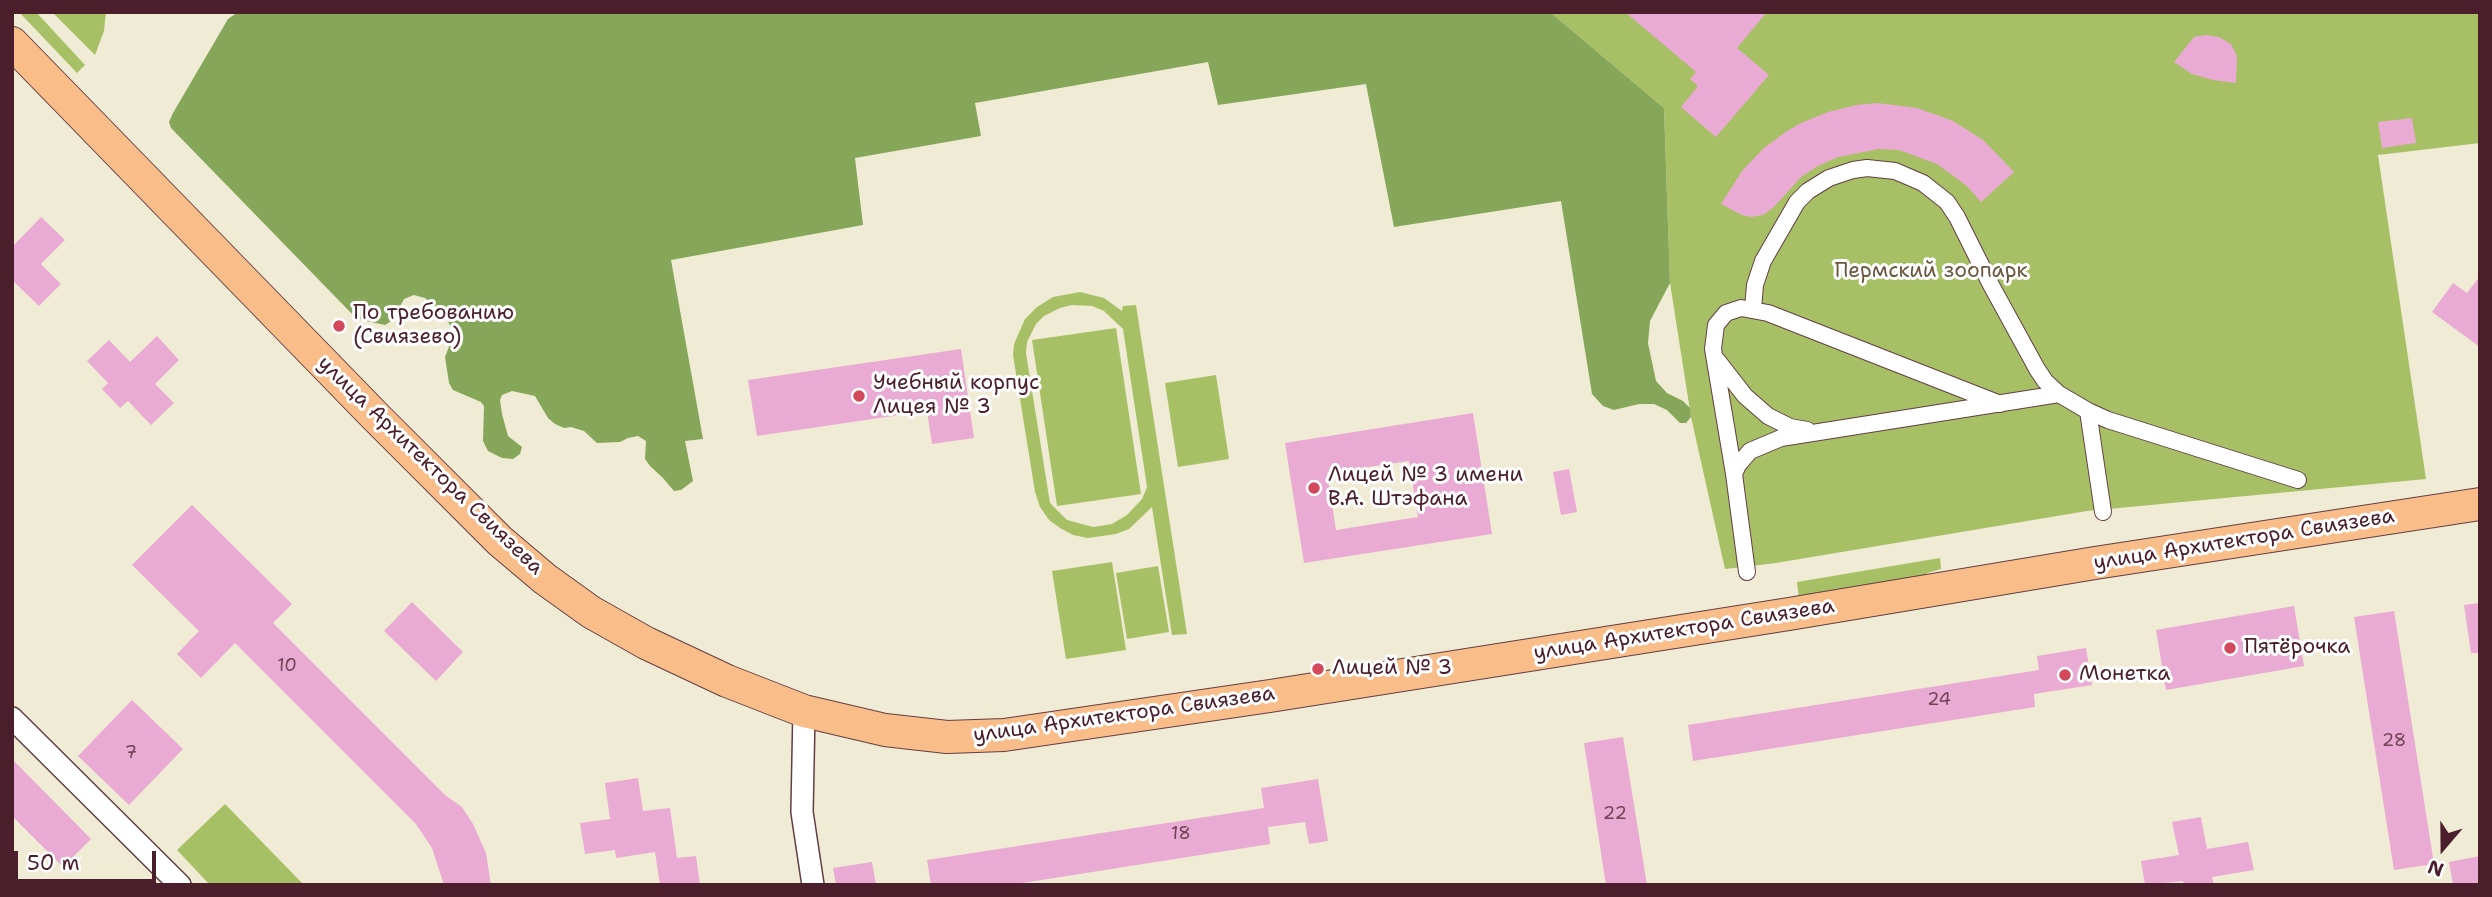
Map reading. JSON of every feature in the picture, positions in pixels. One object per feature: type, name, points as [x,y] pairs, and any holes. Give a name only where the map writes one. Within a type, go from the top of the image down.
[{"type":"main road","name":"улица Архитектора Свиязева","points":[[12,43],[500,541],[545,579],[591,612],[646,643],[727,681],[804,711],[885,730],[947,737],[1003,735],[1270,696],[2480,504]]},
{"type":"street","points":[[1753,309],[1755,285],[1763,261],[1797,202],[1808,191],[1829,177],[1853,170],[1867,168],[1895,171],[1923,183],[1947,202],[2037,369],[2059,394],[2108,421],[2298,480]]},
{"type":"street","points":[[1747,572],[1714,357],[1713,338],[1720,317],[1733,310],[1753,309],[1802,324],[2000,404]]},
{"type":"street","points":[[1714,357],[1745,396],[1768,416],[1790,426],[1820,432]]},
{"type":"street","points":[[1734,474],[1743,458],[1758,446],[1781,438],[2059,394]]},
{"type":"street","points":[[2088,411],[2104,512]]},
{"type":"street","points":[[804,711],[802,812],[813,885]]},
{"type":"street","points":[[12,718],[180,885]]},
{"type":"green space","points":[[19,12],[36,12],[85,65],[77,73]]},
{"type":"green space","points":[[52,12],[106,12],[104,31],[95,55]]},
{"type":"green space","points":[[238,12],[1550,12],[1664,108],[1670,283],[1650,321],[1648,343],[1656,381],[1667,393],[1690,408],[1691,417],[1686,423],[1680,423],[1667,410],[1654,404],[1639,404],[1614,410],[1603,406],[1592,394],[1561,201],[1394,227],[1366,84],[1218,105],[1208,62],[975,103],[981,136],[855,158],[863,225],[671,260],[703,439],[685,441],[693,481],[681,490],[674,491],[650,466],[645,459],[646,441],[638,436],[620,442],[597,443],[584,431],[555,424],[548,418],[535,396],[512,391],[502,395],[502,414],[508,436],[522,447],[520,454],[513,459],[502,458],[488,451],[483,441],[484,406],[481,402],[453,390],[449,383],[445,357],[454,334],[445,315],[425,298],[414,295],[404,299],[393,320],[385,325],[354,316],[171,128],[169,122],[173,113],[228,19]]},
{"type":"green space","name":"Пермский зоопарк","points":[[1550,12],[2480,12],[2480,143],[2378,155],[2426,479],[2087,511],[1776,563],[1725,569],[1691,417],[1670,283],[1664,108]]},
{"type":"green space","points":[[1080,292],[1104,298],[1122,311],[1123,306],[1136,305],[1187,634],[1172,635],[1152,507],[1129,529],[1088,538],[1073,535],[1060,528],[1049,520],[1040,507],[1035,492],[1013,355],[1014,344],[1025,319],[1053,297]],"holes":[[[1072,305],[1092,306],[1104,311],[1123,329],[1147,487],[1142,499],[1127,515],[1112,524],[1093,527],[1067,520],[1050,503],[1026,353],[1027,342],[1036,324],[1044,316]]]},
{"type":"green space","points":[[1116,328],[1141,494],[1057,506],[1032,340]]},
{"type":"green space","points":[[1216,375],[1229,459],[1178,467],[1165,383]]},
{"type":"green space","points":[[1940,558],[1941,569],[1927,573],[1928,587],[1800,607],[1797,582]]},
{"type":"green space","points":[[1112,562],[1126,650],[1066,659],[1052,571]]},
{"type":"green space","points":[[1158,566],[1169,632],[1127,639],[1116,573]]},
{"type":"green space","points":[[225,804],[304,885],[210,885],[177,850]]},
{"type":"building","points":[[1625,12],[1767,12],[1737,48],[1769,75],[1716,137],[1681,107],[1698,86],[1690,79],[1696,72]]},
{"type":"building","points":[[2194,37],[2219,37],[2231,44],[2237,56],[2236,83],[2192,74],[2174,62]]},
{"type":"building","points":[[1877,103],[1917,108],[1953,121],[1983,140],[2014,172],[1981,202],[1967,186],[1937,164],[1899,150],[1879,149],[1838,157],[1818,166],[1801,177],[1773,208],[1763,215],[1742,215],[1721,204],[1742,171],[1764,148],[1787,131],[1828,112]]},
{"type":"building","points":[[2412,118],[2416,143],[2382,148],[2378,122]]},
{"type":"building","points":[[41,217],[65,240],[41,264],[61,284],[39,306],[12,280],[12,247]]},
{"type":"building","points":[[2480,276],[2480,347],[2432,312],[2453,283],[2467,293]]},
{"type":"building","points":[[157,336],[179,360],[155,384],[174,403],[151,425],[128,401],[120,408],[102,389],[108,383],[87,361],[109,340],[130,362]]},
{"type":"building","name":"Учебный корпус Лицея № 3","points":[[961,349],[974,438],[932,444],[927,411],[757,436],[748,380]]},
{"type":"building","points":[[1473,413],[1492,534],[1304,563],[1285,443]],"holes":[[[1409,461],[1418,517],[1336,530],[1327,473]]]},
{"type":"building","points":[[1569,469],[1577,512],[1561,515],[1553,472]]},
{"type":"building","points":[[192,505],[292,604],[273,623],[445,795],[462,807],[486,853],[491,885],[444,885],[432,848],[416,824],[235,643],[201,678],[177,654],[199,631],[132,565]]},
{"type":"building","points":[[412,602],[463,652],[436,681],[384,631]]},
{"type":"building","points":[[2480,603],[2480,653],[2471,653],[2464,605]]},
{"type":"building","name":"Пятёрочка","points":[[2294,606],[2304,666],[2166,690],[2156,630]]},
{"type":"building","points":[[2394,611],[2434,864],[2394,870],[2354,617]]},
{"type":"building","points":[[2086,648],[2092,685],[2034,694],[2035,707],[1693,761],[1688,725],[2039,670],[2037,656]]},
{"type":"building","points":[[132,700],[183,749],[129,805],[78,756]]},
{"type":"building","points":[[1623,737],[1647,885],[1606,885],[1584,743]]},
{"type":"building","points":[[12,759],[91,839],[63,867],[12,816]]},
{"type":"building","points":[[638,778],[643,811],[670,808],[677,858],[696,856],[700,885],[660,885],[655,852],[616,858],[615,850],[585,854],[580,823],[610,819],[605,783]]},
{"type":"building","points":[[1318,779],[1328,841],[1309,844],[1305,822],[1268,827],[1270,844],[1010,885],[931,885],[927,860],[1264,808],[1261,788]]},
{"type":"building","points":[[2201,817],[2207,849],[2248,842],[2254,870],[2212,877],[2214,885],[2184,885],[2183,881],[2145,885],[2141,861],[2179,855],[2172,822]]},
{"type":"building","points":[[2480,856],[2480,885],[2453,885],[2449,862]]},
{"type":"building","points":[[872,862],[876,885],[836,885],[833,868]]},
{"type":"place","name":"По требованию (Свиязево)","points":[[339,326]]},
{"type":"place","name":"Учебный корпус Лицея № 3","points":[[859,396]]},
{"type":"place","name":"Лицей № 3 имени В.А. Штэфана","points":[[1314,488]]},
{"type":"place","name":"Пятёрочка","points":[[2230,648]]},
{"type":"place","name":"Лицей № 3","points":[[1318,669]]},
{"type":"place","name":"Монетка","points":[[2065,675]]}]
